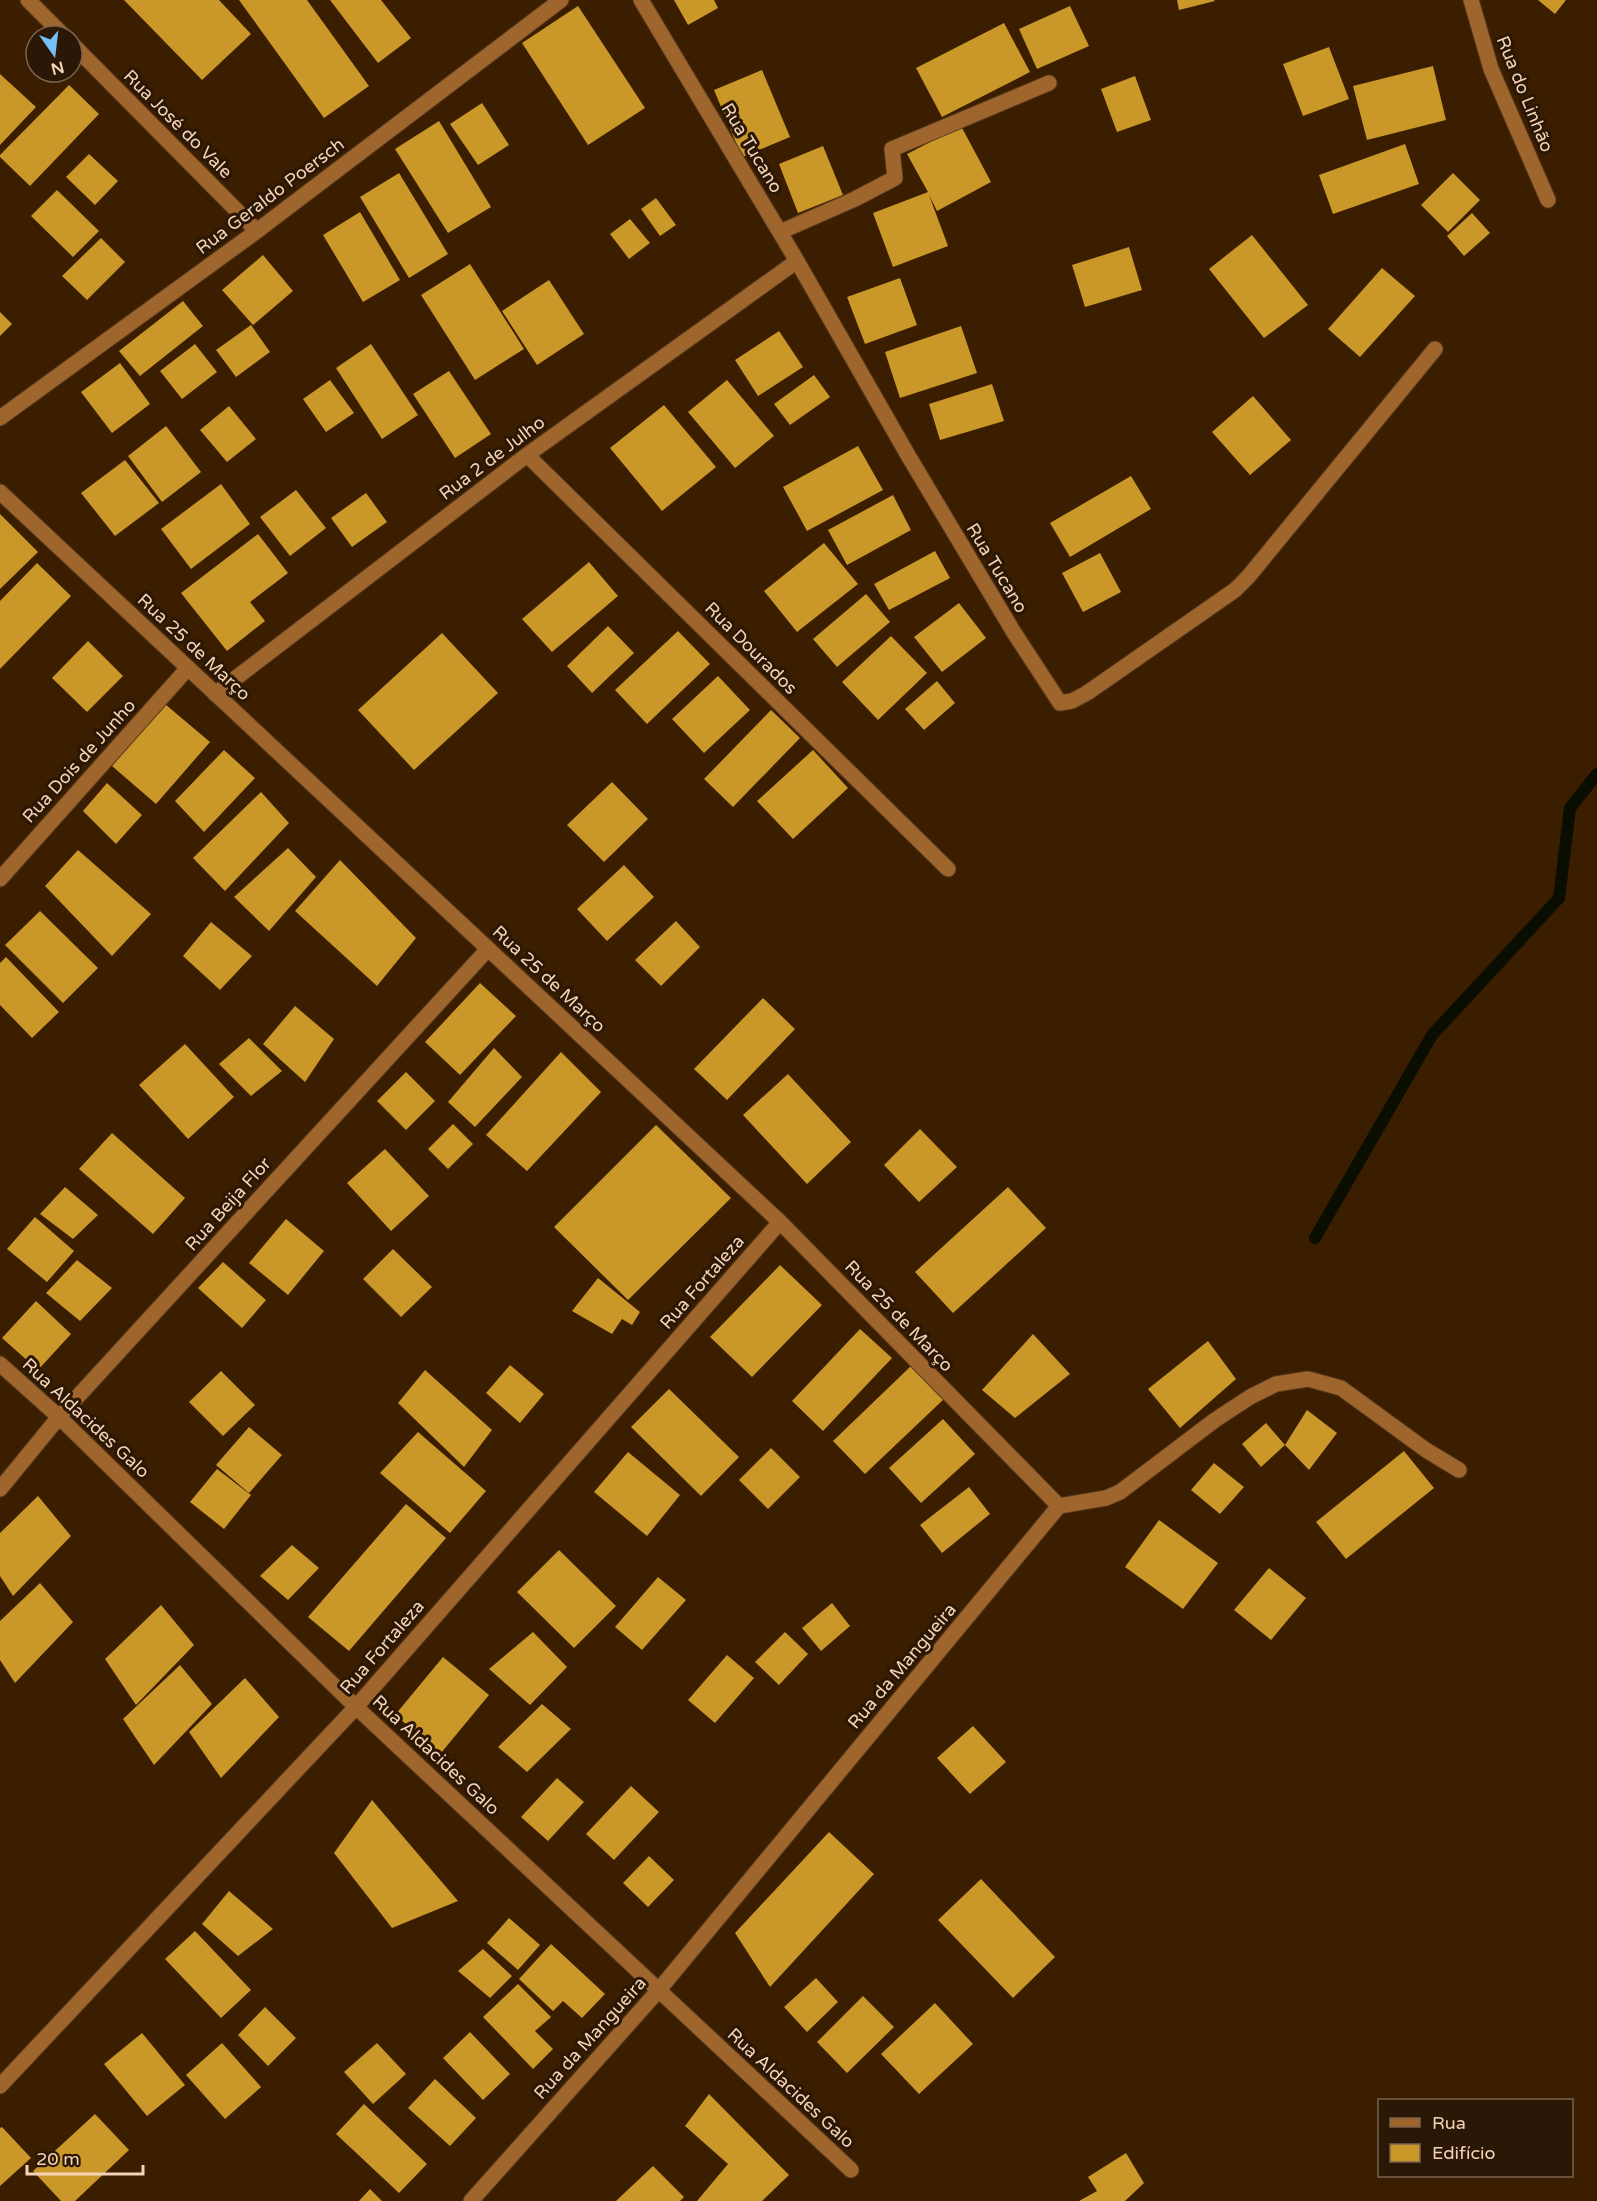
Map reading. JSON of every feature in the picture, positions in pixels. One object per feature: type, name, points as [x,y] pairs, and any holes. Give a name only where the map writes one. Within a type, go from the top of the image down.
[{"type":"street","points":[[28,0],[52,24]]},
{"type":"street","name":"Rua Geraldo Poersch","points":[[0,418],[257,231],[561,0]]},
{"type":"street","name":"Rua Tucano","points":[[640,0],[780,232],[1012,631],[1060,703],[1072,701],[1087,693],[1235,590],[1435,349]]},
{"type":"street","name":"Rua do Linhão","points":[[1471,0],[1491,69],[1548,200]]},
{"type":"street","name":"Rua José do Vale","points":[[84,56],[257,231]]},
{"type":"street","points":[[780,232],[855,199],[895,178],[892,149],[1048,84]]},
{"type":"street","name":"Rua 2 de Julho","points":[[215,694],[527,455],[797,261]]},
{"type":"street","name":"Rua Dourados","points":[[527,455],[948,869]]},
{"type":"street","name":"Rua 25 de Março","points":[[0,492],[780,1222],[1059,1506]]},
{"type":"street","name":"Rua Dois de Junho","points":[[0,879],[188,668]]},
{"type":"street","name":"Rua Beija Flor","points":[[0,1489],[59,1417],[488,948]]},
{"type":"street","name":"Rua Fortaleza","points":[[0,2086],[356,1707],[780,1222]]},
{"type":"street","name":"Rua Aldacides Galo","points":[[0,1364],[59,1417],[356,1707],[850,2170]]},
{"type":"street","points":[[1059,1506],[1106,1498],[1120,1492],[1250,1396],[1276,1384],[1308,1379],[1341,1388],[1426,1450],[1459,1470]]},
{"type":"street","name":"Rua da Mangueira","points":[[471,2201],[658,1991],[1059,1506]]},
{"type":"building","points":[[124,0],[219,0],[251,34],[202,80]]},
{"type":"building","points":[[239,0],[307,0],[369,86],[324,118]]},
{"type":"building","points":[[330,0],[381,0],[411,38],[378,63]]},
{"type":"building","points":[[674,0],[714,0],[718,8],[688,25]]},
{"type":"building","points":[[1177,0],[1214,0],[1215,1],[1179,10]]},
{"type":"building","points":[[1538,0],[1566,0],[1555,14]]},
{"type":"building","points":[[578,6],[645,108],[588,145],[522,43]]},
{"type":"building","points":[[1070,6],[1089,46],[1037,69],[1019,29]]},
{"type":"building","points":[[1004,23],[1030,72],[942,117],[916,68]]},
{"type":"building","points":[[1329,47],[1349,99],[1303,116],[1283,64]]},
{"type":"building","points":[[1433,66],[1446,120],[1367,140],[1353,86]]},
{"type":"building","points":[[762,70],[790,137],[742,157],[714,90]]},
{"type":"building","points":[[0,74],[36,107],[0,145]]},
{"type":"building","points":[[1135,76],[1151,120],[1117,132],[1101,89]]},
{"type":"building","points":[[69,85],[99,114],[30,186],[0,155]]},
{"type":"building","points":[[482,103],[509,145],[478,165],[450,124]]},
{"type":"building","points":[[439,121],[491,207],[448,233],[395,149]]},
{"type":"building","points":[[961,126],[991,182],[937,211],[929,195],[948,246],[893,267],[873,213],[928,192],[907,154]]},
{"type":"building","points":[[1405,144],[1419,184],[1333,214],[1319,175]]},
{"type":"building","points":[[823,146],[843,195],[798,213],[779,164]]},
{"type":"building","points":[[89,154],[118,181],[95,205],[66,177]]},
{"type":"building","points":[[399,173],[448,254],[409,278],[360,197]]},
{"type":"building","points":[[1453,173],[1480,200],[1448,232],[1421,205]]},
{"type":"building","points":[[57,190],[99,231],[73,257],[31,216]]},
{"type":"building","points":[[656,198],[676,225],[660,236],[641,209]]},
{"type":"building","points":[[360,212],[400,280],[363,302],[323,235]]},
{"type":"building","points":[[1472,213],[1490,233],[1464,256],[1447,236]]},
{"type":"building","points":[[630,219],[650,243],[629,259],[610,234]]},
{"type":"building","points":[[1252,235],[1308,305],[1264,338],[1209,269]]},
{"type":"building","points":[[101,238],[125,262],[87,300],[62,276]]},
{"type":"building","points":[[1129,247],[1142,290],[1085,307],[1072,265]]},
{"type":"building","points":[[263,255],[293,291],[253,325],[222,290]]},
{"type":"building","points":[[470,264],[524,349],[475,380],[421,295]]},
{"type":"building","points":[[1382,268],[1415,296],[1360,357],[1328,329]]},
{"type":"building","points":[[900,278],[917,325],[865,344],[847,297]]},
{"type":"building","points":[[549,280],[584,334],[537,365],[502,311]]},
{"type":"building","points":[[183,301],[203,326],[140,376],[119,351]]},
{"type":"building","points":[[0,312],[12,324],[0,336]]},
{"type":"building","points":[[251,325],[270,352],[236,377],[216,350]]},
{"type":"building","points":[[961,326],[977,373],[900,398],[885,352]]},
{"type":"building","points":[[779,331],[803,367],[758,396],[735,360]]},
{"type":"building","points":[[195,344],[217,372],[182,399],[160,371]]},
{"type":"building","points":[[371,344],[418,415],[382,439],[336,368]]},
{"type":"building","points":[[120,363],[150,404],[112,433],[81,392]]},
{"type":"building","points":[[449,371],[491,434],[455,458],[413,394]]},
{"type":"building","points":[[814,375],[830,397],[790,425],[774,404]]},
{"type":"building","points":[[330,380],[354,413],[326,432],[303,399]]},
{"type":"building","points":[[727,380],[774,436],[735,468],[688,412]]},
{"type":"building","points":[[992,384],[1004,421],[940,440],[929,404]]},
{"type":"building","points":[[1253,396],[1291,440],[1250,475],[1212,432]]},
{"type":"building","points":[[664,405],[716,467],[662,511],[610,448]]},
{"type":"building","points":[[229,406],[256,439],[227,462],[200,430]]},
{"type":"building","points":[[166,426],[201,472],[162,502],[128,456]]},
{"type":"building","points":[[858,446],[883,490],[807,531],[783,487]]},
{"type":"building","points":[[125,460],[159,503],[115,536],[81,493]]},
{"type":"building","points":[[1131,476],[1151,509],[1070,557],[1050,523]]},
{"type":"building","points":[[221,484],[250,524],[191,569],[161,529]]},
{"type":"building","points":[[296,490],[326,528],[290,556],[260,517]]},
{"type":"building","points":[[366,493],[387,522],[352,547],[331,518]]},
{"type":"building","points":[[893,495],[911,530],[847,565],[828,530]]},
{"type":"building","points":[[0,514],[38,552],[0,589]]},
{"type":"building","points":[[258,534],[288,573],[250,602],[265,621],[227,651],[181,593]]},
{"type":"building","points":[[824,543],[858,584],[797,632],[764,591]]},
{"type":"building","points":[[935,551],[950,578],[889,610],[874,584]]},
{"type":"building","points":[[1100,553],[1121,592],[1083,612],[1062,573]]},
{"type":"building","points":[[589,562],[618,596],[552,652],[522,619]]},
{"type":"building","points":[[37,563],[71,596],[0,669],[0,601]]},
{"type":"building","points":[[866,594],[890,622],[837,667],[813,639]]},
{"type":"building","points":[[959,603],[986,638],[942,672],[914,637]]},
{"type":"building","points":[[608,626],[634,653],[592,693],[567,666]]},
{"type":"building","points":[[678,631],[710,664],[647,724],[615,690]]},
{"type":"building","points":[[442,633],[498,693],[414,770],[358,710]]},
{"type":"building","points":[[891,636],[927,673],[878,720],[842,682]]},
{"type":"building","points":[[88,641],[123,676],[87,712],[52,678]]},
{"type":"building","points":[[718,676],[750,710],[704,753],[672,719]]},
{"type":"building","points":[[937,681],[955,703],[924,730],[905,709]]},
{"type":"building","points":[[165,704],[210,742],[156,804],[112,766]]},
{"type":"building","points":[[771,710],[800,738],[733,807],[704,779]]},
{"type":"building","points":[[224,750],[255,778],[204,832],[175,801]]},
{"type":"building","points":[[813,750],[848,788],[793,839],[757,801]]},
{"type":"building","points":[[612,782],[648,819],[604,862],[567,825]]},
{"type":"building","points":[[107,783],[142,815],[116,844],[83,811]]},
{"type":"building","points":[[261,792],[289,823],[225,891],[193,858]]},
{"type":"building","points":[[288,848],[316,877],[269,931],[234,897]]},
{"type":"building","points":[[78,850],[151,914],[112,956],[45,886]]},
{"type":"building","points":[[340,860],[416,938],[377,986],[295,911]]},
{"type":"building","points":[[624,865],[654,897],[607,941],[577,909]]},
{"type":"building","points":[[40,911],[98,968],[63,1003],[5,945]]},
{"type":"building","points":[[676,921],[700,947],[661,986],[635,960]]},
{"type":"building","points":[[211,922],[252,956],[220,990],[183,956]]},
{"type":"building","points":[[6,957],[59,1012],[32,1038],[0,1005],[0,963]]},
{"type":"building","points":[[480,983],[516,1016],[460,1075],[425,1042]]},
{"type":"building","points":[[763,998],[795,1029],[727,1100],[694,1069]]},
{"type":"building","points":[[295,1006],[334,1039],[305,1082],[263,1044]]},
{"type":"building","points":[[249,1038],[282,1071],[251,1096],[219,1064]]},
{"type":"building","points":[[185,1044],[234,1097],[188,1139],[139,1085]]},
{"type":"building","points":[[494,1048],[522,1077],[475,1127],[448,1102]]},
{"type":"building","points":[[561,1052],[601,1092],[527,1171],[486,1135]]},
{"type":"building","points":[[406,1072],[435,1101],[406,1130],[377,1101]]},
{"type":"building","points":[[788,1074],[851,1142],[807,1184],[743,1115]]},
{"type":"building","points":[[453,1124],[473,1144],[448,1169],[428,1149]]},
{"type":"building","points":[[656,1125],[731,1198],[628,1300],[554,1227]]},
{"type":"building","points":[[920,1129],[957,1167],[919,1202],[884,1165]]},
{"type":"building","points":[[112,1133],[185,1198],[153,1234],[79,1169]]},
{"type":"building","points":[[385,1149],[429,1196],[391,1231],[347,1183]]},
{"type":"building","points":[[65,1187],[98,1215],[73,1239],[40,1214]]},
{"type":"building","points":[[1008,1187],[1046,1228],[953,1313],[915,1272]]},
{"type":"building","points":[[35,1217],[74,1251],[47,1282],[7,1249]]},
{"type":"building","points":[[286,1219],[324,1251],[288,1295],[249,1263]]},
{"type":"building","points":[[393,1249],[432,1287],[401,1317],[363,1279]]},
{"type":"building","points":[[77,1260],[112,1288],[80,1321],[46,1293]]},
{"type":"building","points":[[223,1262],[266,1300],[242,1328],[198,1288]]},
{"type":"building","points":[[780,1265],[822,1305],[752,1377],[710,1337]]},
{"type":"building","points":[[598,1278],[640,1312],[632,1325],[622,1319],[612,1334],[572,1311]]},
{"type":"building","points":[[36,1301],[71,1334],[38,1370],[2,1338]]},
{"type":"building","points":[[860,1329],[892,1358],[823,1431],[792,1401]]},
{"type":"building","points":[[1033,1334],[1070,1374],[1015,1418],[982,1390]]},
{"type":"building","points":[[1208,1341],[1236,1379],[1180,1428],[1148,1389]]},
{"type":"building","points":[[510,1365],[544,1394],[520,1423],[486,1393]]},
{"type":"building","points":[[911,1366],[944,1399],[865,1474],[833,1441]]},
{"type":"building","points":[[425,1370],[492,1430],[464,1467],[398,1403]]},
{"type":"building","points":[[221,1371],[255,1405],[223,1436],[189,1402]]},
{"type":"building","points":[[669,1389],[739,1457],[701,1496],[631,1427]]},
{"type":"building","points":[[1307,1410],[1337,1433],[1309,1470],[1285,1445]]},
{"type":"building","points":[[943,1419],[975,1454],[921,1503],[889,1468]]},
{"type":"building","points":[[1266,1423],[1285,1445],[1261,1467],[1242,1444]]},
{"type":"building","points":[[249,1427],[282,1455],[249,1493],[216,1465]]},
{"type":"building","points":[[418,1432],[486,1491],[450,1533],[380,1473]]},
{"type":"building","points":[[771,1448],[800,1477],[768,1509],[739,1480]]},
{"type":"building","points":[[1404,1451],[1434,1488],[1346,1559],[1316,1522]]},
{"type":"building","points":[[628,1452],[680,1495],[647,1536],[594,1492]]},
{"type":"building","points":[[1214,1463],[1244,1487],[1220,1514],[1191,1490]]},
{"type":"building","points":[[217,1469],[251,1495],[224,1529],[190,1502]]},
{"type":"building","points":[[969,1487],[990,1514],[942,1553],[920,1525]]},
{"type":"building","points":[[38,1496],[71,1536],[13,1596],[0,1576],[0,1533]]},
{"type":"building","points":[[406,1504],[446,1538],[349,1651],[308,1617]]},
{"type":"building","points":[[1159,1520],[1218,1563],[1183,1609],[1125,1567]]},
{"type":"building","points":[[292,1545],[319,1568],[288,1600],[260,1576]]},
{"type":"building","points":[[559,1550],[616,1606],[574,1648],[517,1592]]},
{"type":"building","points":[[1269,1568],[1306,1598],[1271,1640],[1234,1610]]},
{"type":"building","points":[[658,1577],[686,1600],[642,1650],[615,1627]]},
{"type":"building","points":[[40,1583],[73,1622],[15,1683],[0,1660],[0,1621]]},
{"type":"building","points":[[832,1603],[850,1626],[821,1651],[802,1628]]},
{"type":"building","points":[[161,1605],[194,1645],[136,1705],[105,1659]]},
{"type":"building","points":[[533,1632],[567,1667],[530,1705],[489,1669]]},
{"type":"building","points":[[785,1632],[808,1654],[779,1685],[755,1662]]},
{"type":"building","points":[[727,1655],[754,1678],[715,1723],[688,1700]]},
{"type":"building","points":[[443,1657],[489,1695],[441,1753],[395,1715]]},
{"type":"building","points":[[180,1665],[212,1704],[154,1765],[123,1719]]},
{"type":"building","points":[[245,1678],[279,1717],[221,1778],[189,1732]]},
{"type":"building","points":[[542,1704],[571,1729],[527,1772],[498,1747]]},
{"type":"building","points":[[973,1726],[1006,1762],[970,1794],[937,1758]]},
{"type":"building","points":[[557,1778],[584,1802],[548,1841],[521,1817]]},
{"type":"building","points":[[631,1786],[659,1812],[614,1860],[586,1834]]},
{"type":"building","points":[[372,1800],[458,1901],[392,1928],[334,1853]]},
{"type":"building","points":[[829,1832],[874,1874],[770,1987],[735,1933]]},
{"type":"building","points":[[649,1856],[674,1880],[648,1907],[623,1883]]},
{"type":"building","points":[[981,1879],[1055,1957],[1013,1998],[938,1920]]},
{"type":"building","points":[[229,1891],[273,1929],[238,1956],[202,1924]]},
{"type":"building","points":[[509,1918],[540,1945],[518,1970],[487,1943]]},
{"type":"building","points":[[195,1931],[251,1990],[221,2018],[165,1959]]},
{"type":"building","points":[[551,1944],[605,1994],[582,2018],[563,2001],[553,2011],[519,1979]]},
{"type":"building","points":[[483,1949],[512,1976],[490,1998],[458,1971]]},
{"type":"building","points":[[816,1978],[838,2002],[807,2032],[784,2007]]},
{"type":"building","points":[[518,1984],[551,2017],[535,2031],[553,2049],[533,2069],[483,2017]]},
{"type":"building","points":[[863,1996],[894,2027],[847,2073],[817,2042]]},
{"type":"building","points":[[935,2003],[973,2044],[919,2094],[881,2054]]},
{"type":"building","points":[[265,2007],[296,2038],[268,2066],[238,2035]]},
{"type":"building","points":[[470,2032],[510,2074],[483,2100],[443,2058]]},
{"type":"building","points":[[142,2033],[185,2085],[147,2116],[104,2064]]},
{"type":"building","points":[[222,2043],[261,2087],[225,2119],[186,2075]]},
{"type":"building","points":[[377,2043],[406,2074],[373,2104],[344,2072]]},
{"type":"building","points":[[435,2079],[476,2118],[450,2146],[408,2108]]},
{"type":"building","points":[[709,2094],[789,2175],[762,2201],[697,2201],[728,2164],[685,2126]]},
{"type":"building","points":[[364,2104],[427,2164],[399,2193],[336,2134]]},
{"type":"building","points":[[95,2114],[129,2150],[75,2201],[61,2201],[33,2171]]},
{"type":"building","points":[[2,2127],[31,2158],[0,2186],[0,2128]]},
{"type":"building","points":[[1126,2153],[1144,2183],[1125,2201],[1079,2201],[1097,2191],[1088,2177]]},
{"type":"building","points":[[653,2166],[684,2197],[680,2201],[616,2201]]},
{"type":"building","points":[[370,2189],[382,2201],[359,2201]]},
{"type":"waterway","points":[[1315,1238],[1432,1035],[1559,898],[1570,808],[1597,774]]}]
